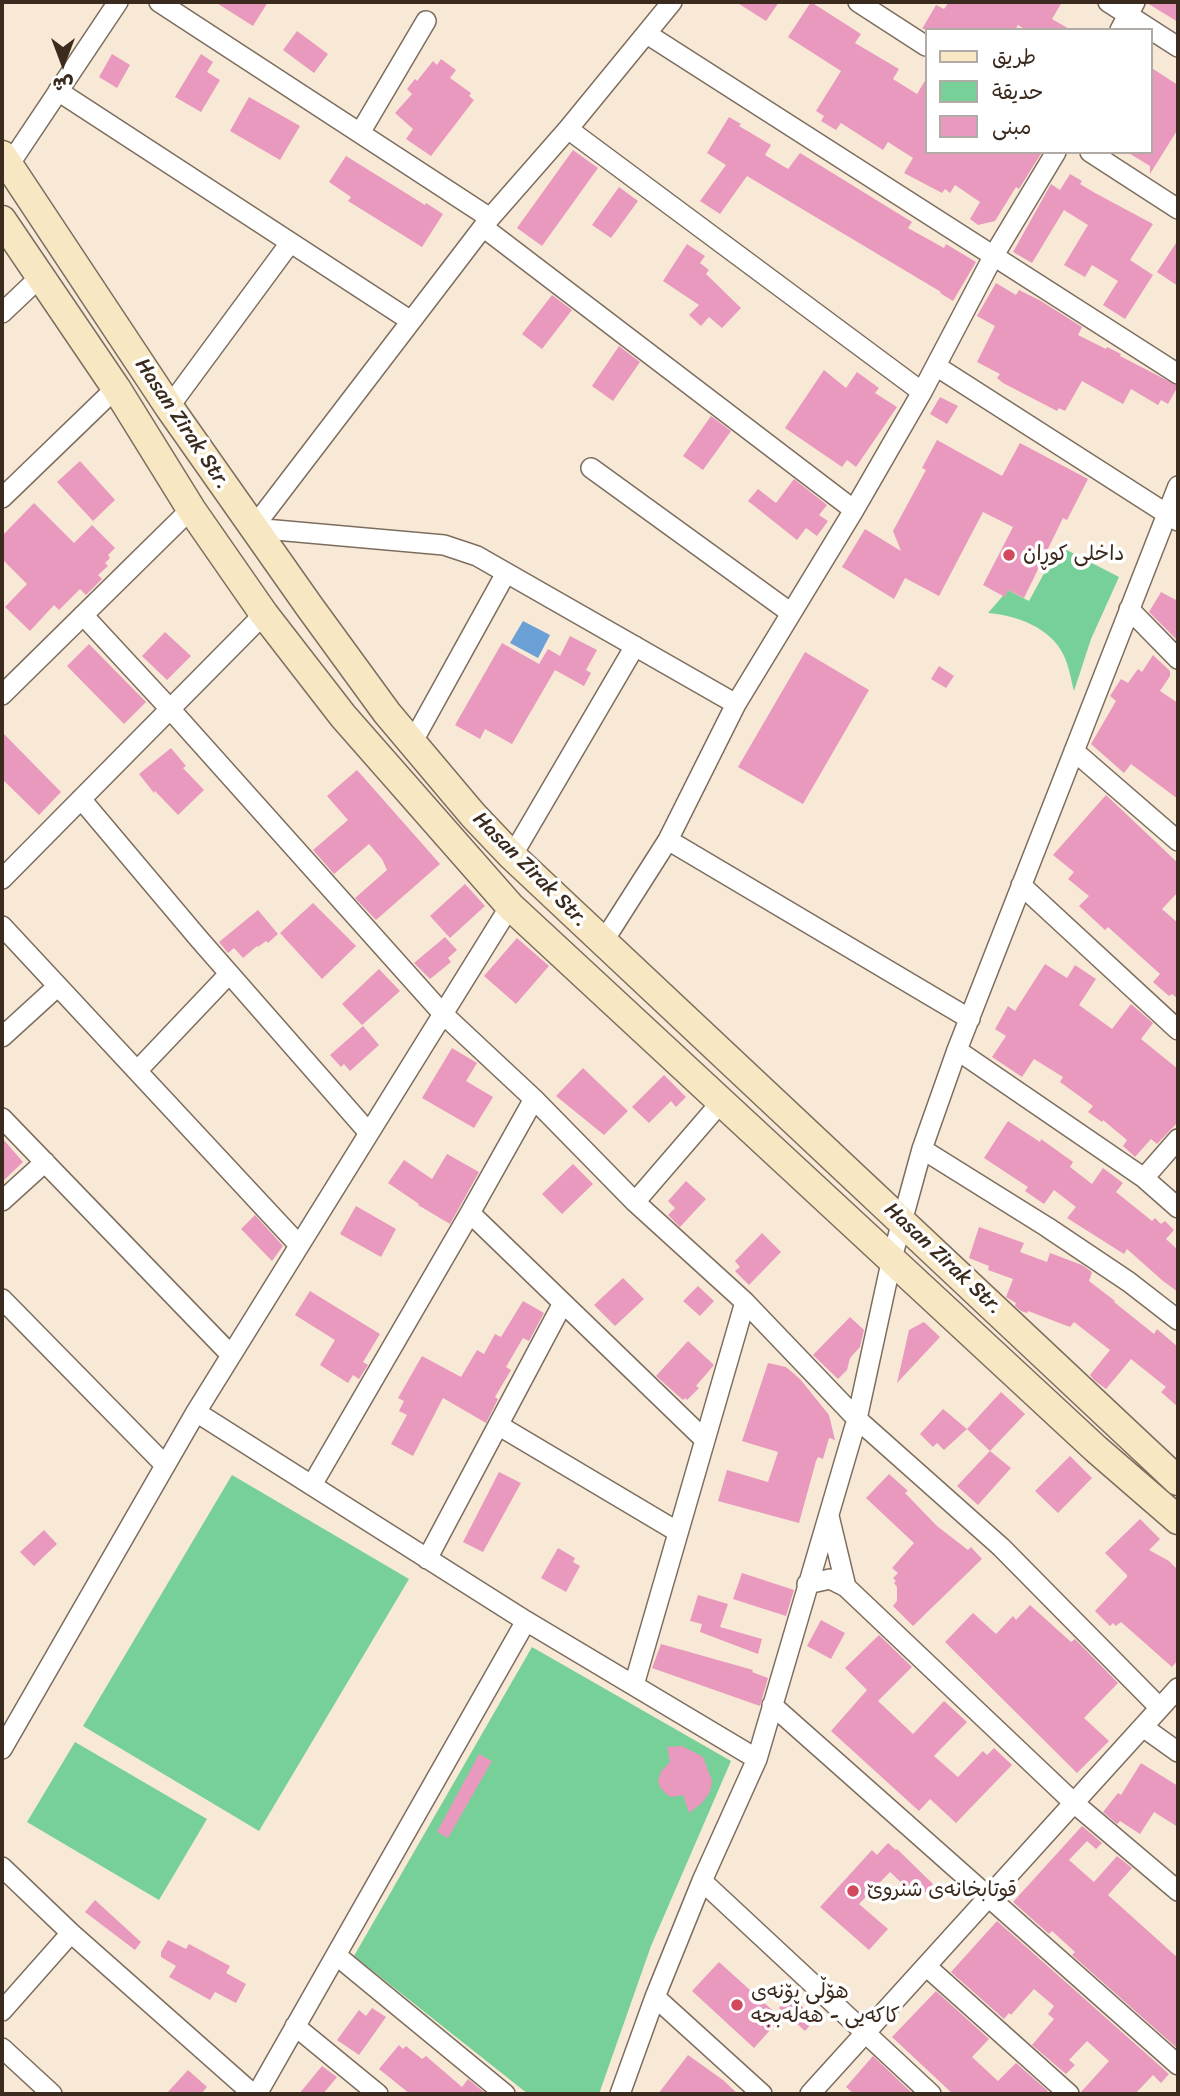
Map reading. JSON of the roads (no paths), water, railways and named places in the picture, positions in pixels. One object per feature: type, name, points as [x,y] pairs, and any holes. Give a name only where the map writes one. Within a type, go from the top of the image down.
[{"type":"main road","name":"Hasan Zirak Str.","points":[[5,160],[253,528],[387,713],[473,815],[603,942],[1178,1481]]},
{"type":"main road","name":"Hasan Zirak Str.","points":[[2,220],[116,388],[191,509],[270,622],[343,716],[510,906],[1096,1449],[1178,1520]]},
{"type":"main road","points":[[270,622],[309,606]]},
{"type":"street","points":[[5,160],[58,91],[118,2]]},
{"type":"street","points":[[159,2],[360,134],[486,222],[855,510]]},
{"type":"street","points":[[858,2],[925,45]]},
{"type":"street","points":[[1108,2],[1148,28]]},
{"type":"street","points":[[253,528],[486,222],[569,129],[669,3]]},
{"type":"street","points":[[360,134],[426,21]]},
{"type":"street","points":[[1152,30],[1178,47]]},
{"type":"street","points":[[647,34],[1178,374]]},
{"type":"street","points":[[58,91],[411,321]]},
{"type":"street","points":[[569,129],[922,392]]},
{"type":"street","points":[[603,942],[667,840],[736,704],[855,510],[922,392],[994,255],[1055,154]]},
{"type":"street","points":[[1093,154],[1178,209]]},
{"type":"street","points":[[169,407],[290,243]]},
{"type":"street","points":[[2,313],[39,278]]},
{"type":"street","points":[[936,366],[1172,517]]},
{"type":"street","points":[[2,498],[116,388]]},
{"type":"street","points":[[591,468],[791,613]]},
{"type":"street","points":[[621,2094],[655,1997],[702,1881],[757,1759],[857,1419],[892,1258],[922,1150],[957,1049],[1129,609],[1172,517],[1178,486]]},
{"type":"street","points":[[2,695],[191,509]]},
{"type":"street","points":[[253,528],[444,545],[477,556],[736,704]]},
{"type":"street","points":[[412,743],[506,573]]},
{"type":"street","points":[[1129,609],[1178,659]]},
{"type":"street","points":[[83,615],[443,1014],[534,1099],[635,1202],[745,1302],[857,1419],[1001,1547],[1160,1708]]},
{"type":"street","points":[[2,879],[171,710],[270,622]]},
{"type":"street","points":[[512,856],[635,646]]},
{"type":"street","points":[[1074,751],[1178,841]]},
{"type":"street","points":[[81,799],[229,974],[369,1133]]},
{"type":"street","points":[[667,840],[970,1019]]},
{"type":"street","points":[[1021,885],[1178,1030]]},
{"type":"street","points":[[2,1749],[195,1412],[510,906]]},
{"type":"street","points":[[2,926],[299,1245]]},
{"type":"street","points":[[137,1071],[229,974]]},
{"type":"street","points":[[2,1037],[58,986]]},
{"type":"street","points":[[957,1049],[1144,1178],[1178,1208]]},
{"type":"street","points":[[312,1485],[534,1099]]},
{"type":"street","points":[[635,1202],[722,1101]]},
{"type":"street","points":[[2,1118],[231,1355]]},
{"type":"street","points":[[1144,1178],[1178,1139]]},
{"type":"street","points":[[922,1150],[1047,1227],[1129,1282],[1178,1320]]},
{"type":"street","points":[[2,1201],[45,1162]]},
{"type":"street","points":[[470,1213],[705,1440]]},
{"type":"street","points":[[2,1299],[165,1465]]},
{"type":"street","points":[[634,1685],[745,1302]]},
{"type":"street","points":[[427,1559],[563,1303]]},
{"type":"street","points":[[195,1412],[526,1621],[757,1759]]},
{"type":"street","points":[[498,1425],[678,1532]]},
{"type":"street","points":[[829,1516],[846,1587]]},
{"type":"street","points":[[807,1584],[830,1579],[846,1587],[1074,1802],[1178,1891]]},
{"type":"street","points":[[2,1867],[71,1933],[255,2094],[526,1621]]},
{"type":"street","points":[[810,2094],[1178,1688]]},
{"type":"street","points":[[772,1705],[1178,2065]]},
{"type":"street","points":[[1143,1727],[1178,1752]]},
{"type":"street","points":[[702,1881],[931,2094]]},
{"type":"street","points":[[2,2011],[71,1933]]},
{"type":"street","points":[[336,1955],[505,2094]]},
{"type":"street","points":[[926,1966],[1069,2094]]},
{"type":"street","points":[[655,1997],[762,2094]]},
{"type":"street","points":[[295,2026],[377,2094]]},
{"type":"street","points":[[2,2048],[52,2094]]},
{"type":"water","points":[[523,621],[550,635],[538,658],[510,643]]},
{"type":"place","name":"داخلی کوڕان","points":[[1009,555]]},
{"type":"place","name":"قوتابخانەی شنروێ","points":[[853,1891]]},
{"type":"place","name":"ھۆڵی بۆنەی کاکەیی - هەڵەبجە","points":[[737,2005]]}]
